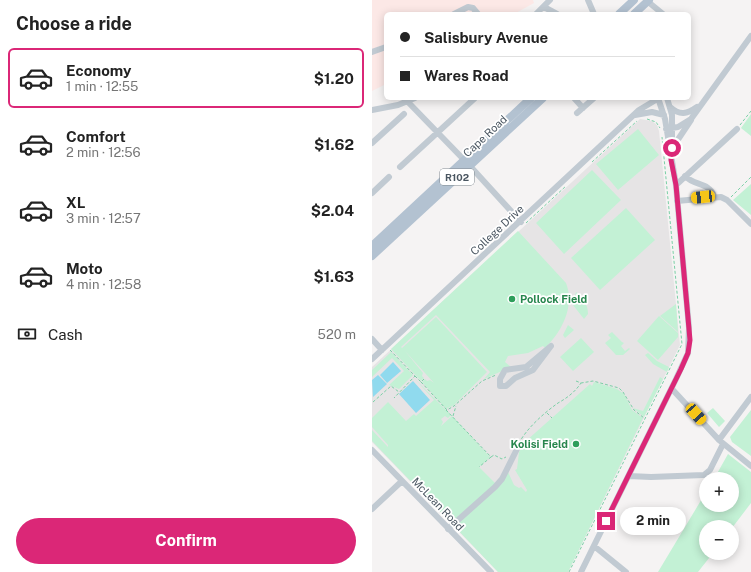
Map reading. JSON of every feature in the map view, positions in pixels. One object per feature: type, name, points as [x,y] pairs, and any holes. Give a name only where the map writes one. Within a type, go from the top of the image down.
[{"type":"main road","points":[[621,12],[634,0]]},
{"type":"main road","points":[[636,12],[648,1]]},
{"type":"main road","name":"Cape Road","points":[[372,256],[529,100]]},
{"type":"main road","name":"Cape Road","points":[[372,246],[541,100]]},
{"type":"street","points":[[588,0],[593,12]]},
{"type":"street","points":[[648,1],[661,12]]},
{"type":"street","points":[[538,12],[547,2],[555,12]]},
{"type":"street","points":[[458,12],[468,7],[473,8],[476,12]]},
{"type":"street","points":[[672,148],[751,36]]},
{"type":"street","points":[[372,52],[384,48]]},
{"type":"street","points":[[372,110],[412,100]]},
{"type":"street","points":[[400,167],[473,100]]},
{"type":"street","points":[[576,100],[583,108]]},
{"type":"street","points":[[577,114],[592,100]]},
{"type":"street","name":"College Drive","points":[[372,359],[643,107],[655,100]]},
{"type":"street","points":[[581,572],[672,389],[688,353],[690,340],[676,185],[664,115],[659,100]]},
{"type":"street","points":[[668,100],[670,107],[666,127],[672,148],[671,160]]},
{"type":"street","points":[[408,102],[521,222]]},
{"type":"street","points":[[670,107],[679,113],[688,114]]},
{"type":"street","points":[[666,127],[699,108]]},
{"type":"street","points":[[666,127],[688,122],[699,108]]},
{"type":"street","points":[[636,115],[652,112],[664,115]]},
{"type":"street","points":[[372,143],[404,114]]},
{"type":"street","points":[[676,185],[737,129]]},
{"type":"street","points":[[685,176],[691,181],[708,188],[714,196]]},
{"type":"street","points":[[372,193],[389,177]]},
{"type":"street","points":[[677,201],[714,196],[721,197],[727,200],[751,224]]},
{"type":"street","points":[[372,339],[382,350]]},
{"type":"street","points":[[551,346],[533,370],[515,378],[505,387],[500,384],[503,373],[508,369],[526,367],[551,346]]},
{"type":"street","points":[[672,389],[721,442],[751,466]]},
{"type":"street","points":[[628,476],[663,477],[707,474],[721,442],[751,397]]},
{"type":"street","points":[[448,529],[502,479],[517,448]]},
{"type":"street","name":"McLean Road","points":[[372,450],[491,572]]},
{"type":"street","points":[[372,509],[402,481]]},
{"type":"street","points":[[594,546],[626,572]]},
{"type":"path","points":[[737,129],[751,111]]},
{"type":"path","points":[[569,572],[682,344],[666,127],[649,119]]},
{"type":"path","points":[[727,200],[751,177]]},
{"type":"path","points":[[390,350],[491,457]]},
{"type":"path","points":[[446,409],[456,404],[482,381],[503,373]]},
{"type":"path","points":[[394,398],[415,376]]},
{"type":"path","points":[[420,382],[424,379]]},
{"type":"path","points":[[576,381],[581,383],[593,381],[619,388],[634,410],[644,418]]},
{"type":"path","points":[[517,448],[524,434],[547,412],[566,400],[581,383]]},
{"type":"path","points":[[373,402],[391,386],[399,392]]},
{"type":"path","points":[[453,417],[456,404]]},
{"type":"path","points":[[547,412],[552,418]]},
{"type":"path","points":[[479,467],[491,457],[496,455],[504,459],[510,454]]},
{"type":"shaded area","points":[[372,0],[533,0],[534,3],[518,12],[384,12],[384,85],[372,91]]},
{"type":"shaded area","points":[[640,119],[652,121],[657,125],[659,131],[680,345],[568,572],[498,572],[372,442],[372,367]]},
{"type":"green space","points":[[751,114],[751,136],[741,128]]},
{"type":"green space","points":[[638,129],[659,155],[618,190],[596,164]]},
{"type":"green space","points":[[592,170],[621,200],[564,254],[536,223]]},
{"type":"green space","points":[[751,184],[751,215],[733,200]]},
{"type":"green space","points":[[626,208],[655,240],[600,290],[571,258]]},
{"type":"green space","points":[[518,231],[566,283],[569,301],[565,318],[557,334],[545,348],[543,346],[528,353],[508,356],[505,362],[511,367],[484,379],[490,372],[436,315],[401,347],[402,348],[436,317],[487,372],[454,405],[446,409],[422,382],[425,379],[434,383],[405,351],[423,373],[422,376],[424,378],[421,381],[391,349]]},
{"type":"green space","points":[[576,292],[583,299],[587,307],[588,314],[584,319],[573,305]]},
{"type":"green space","points":[[676,304],[678,332],[660,316]]},
{"type":"green space","points":[[659,316],[678,333],[678,337],[658,360],[637,341]]},
{"type":"green space","points":[[568,325],[574,330],[565,338],[563,335]]},
{"type":"green space","points":[[612,332],[624,343],[621,346],[625,351],[629,348],[630,349],[623,355],[616,355],[605,343],[611,338],[608,335]]},
{"type":"green space","points":[[581,338],[594,352],[573,371],[560,357]]},
{"type":"green space","points":[[391,352],[413,375],[399,389],[389,385],[404,371],[392,358],[372,377],[372,370]]},
{"type":"green space","points":[[648,353],[657,361],[669,367],[667,372],[653,364],[645,355]]},
{"type":"green space","points":[[660,377],[663,379],[644,417],[633,408],[643,411]]},
{"type":"green space","points":[[414,378],[451,415],[448,418],[445,416],[441,419],[443,422],[441,426],[452,416],[490,457],[479,467],[496,484],[455,519],[453,515],[450,516],[451,519],[449,521],[372,441],[372,430],[388,447],[388,445],[372,427],[372,418],[388,402],[406,421],[414,414],[416,416],[434,400]]},
{"type":"green space","points":[[594,382],[617,389],[624,394],[632,410],[643,418],[568,572],[498,572],[454,526],[508,472],[514,485],[519,488],[521,487],[526,492],[527,490],[515,470],[517,469],[519,452],[526,441],[590,384],[592,386]]},
{"type":"green space","points":[[713,408],[725,421],[719,427],[707,413]]},
{"type":"green space","points":[[751,410],[751,456],[732,442],[730,437]]},
{"type":"green space","points":[[728,454],[751,472],[751,503],[738,520],[699,520],[699,560],[707,560],[698,572],[658,572],[699,504],[699,512],[739,512],[739,472],[718,472]]},
{"type":"water","points":[[393,362],[401,371],[387,383],[380,375]]},
{"type":"water","points":[[378,375],[387,384],[373,397],[372,380]]},
{"type":"water","points":[[413,381],[430,400],[416,413],[399,394]]},
{"type":"place","name":"Pollock Field","points":[[512,299]]},
{"type":"place","name":"Kolisi Field","points":[[576,444]]},
{"type":"route","points":[[606,521],[688,353],[690,340],[680,221],[676,185],[671,160],[672,148]]}]
